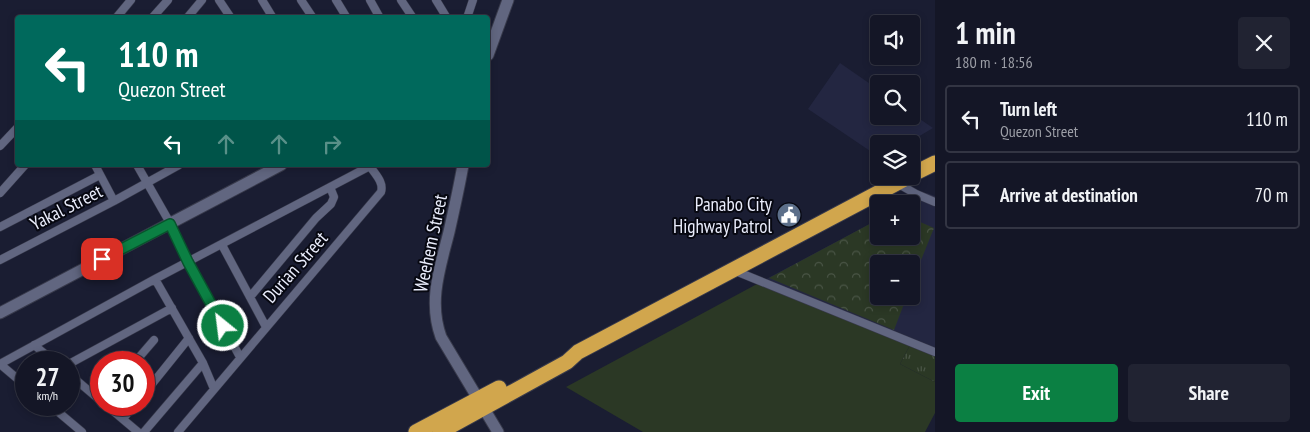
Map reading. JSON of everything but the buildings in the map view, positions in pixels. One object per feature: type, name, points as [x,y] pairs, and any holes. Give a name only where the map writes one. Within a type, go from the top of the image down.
[{"type":"highway","points":[[920,171],[935,163]]},
{"type":"highway","points":[[416,432],[567,362],[578,352],[893,185]]},
{"type":"highway","points":[[440,432],[481,403]]},
{"type":"street","points":[[118,15],[131,0]]},
{"type":"street","points":[[155,15],[168,0]]},
{"type":"street","points":[[190,15],[202,0]]},
{"type":"street","points":[[219,0],[226,15]]},
{"type":"street","points":[[262,0],[271,15]]},
{"type":"street","points":[[301,0],[311,15]]},
{"type":"street","points":[[336,0],[345,15]]},
{"type":"street","points":[[370,0],[378,15]]},
{"type":"street","points":[[401,0],[411,15]]},
{"type":"street","points":[[436,0],[445,15]]},
{"type":"street","points":[[490,50],[508,0]]},
{"type":"street","points":[[467,15],[472,1]]},
{"type":"street","points":[[0,146],[15,129]]},
{"type":"street","points":[[0,193],[23,167]]},
{"type":"street","points":[[96,167],[114,200]]},
{"type":"street","points":[[138,167],[240,357]]},
{"type":"street","name":"Yakal Street","points":[[0,260],[175,167]]},
{"type":"street","points":[[0,313],[276,167]]},
{"type":"street","points":[[15,377],[0,364],[367,167]]},
{"type":"street","name":"Durian Street","points":[[178,432],[380,192],[382,188],[381,183],[370,167]]},
{"type":"street","name":"Weehem Street","points":[[464,167],[438,276],[435,299],[436,316],[442,337],[498,432]]},
{"type":"street","points":[[0,227],[100,175]]},
{"type":"street","points":[[909,185],[911,191],[935,202]]},
{"type":"street","points":[[250,297],[316,218],[331,204],[334,197],[330,187]]},
{"type":"street","points":[[222,245],[266,327]]},
{"type":"street","points":[[733,270],[935,352]]},
{"type":"street","points":[[156,279],[203,362],[214,389]]},
{"type":"street","points":[[80,358],[172,308]]},
{"type":"street","points":[[155,380],[189,338]]},
{"type":"street","points":[[145,351],[154,340]]},
{"type":"street","points":[[34,345],[41,351]]},
{"type":"street","points":[[144,432],[203,362]]},
{"type":"street","points":[[80,383],[90,392]]},
{"type":"street","points":[[63,416],[82,432]]},
{"type":"street","points":[[119,416],[138,432]]},
{"type":"shaded area","points":[[840,63],[870,84],[870,125],[920,125],[920,119],[933,128],[920,136],[870,135],[870,151],[808,109]]},
{"type":"shaded area","points":[[927,193],[935,196],[935,356],[757,284],[870,224],[870,245],[920,245],[920,197]]},
{"type":"green space","points":[[920,222],[934,228],[920,263],[920,255],[870,255],[870,305],[904,305],[894,330],[769,278],[870,224],[870,245],[920,245]]},
{"type":"green space","points":[[757,284],[910,345],[900,364],[935,382],[935,413],[925,432],[643,432],[566,387]]},
{"type":"green space","points":[[910,345],[935,356],[935,382],[900,364]]},
{"type":"place","name":"Panabo City Highway Patrol","points":[[789,215]]},
{"type":"route","points":[[102,259],[170,224],[188,262],[223,326]]}]
